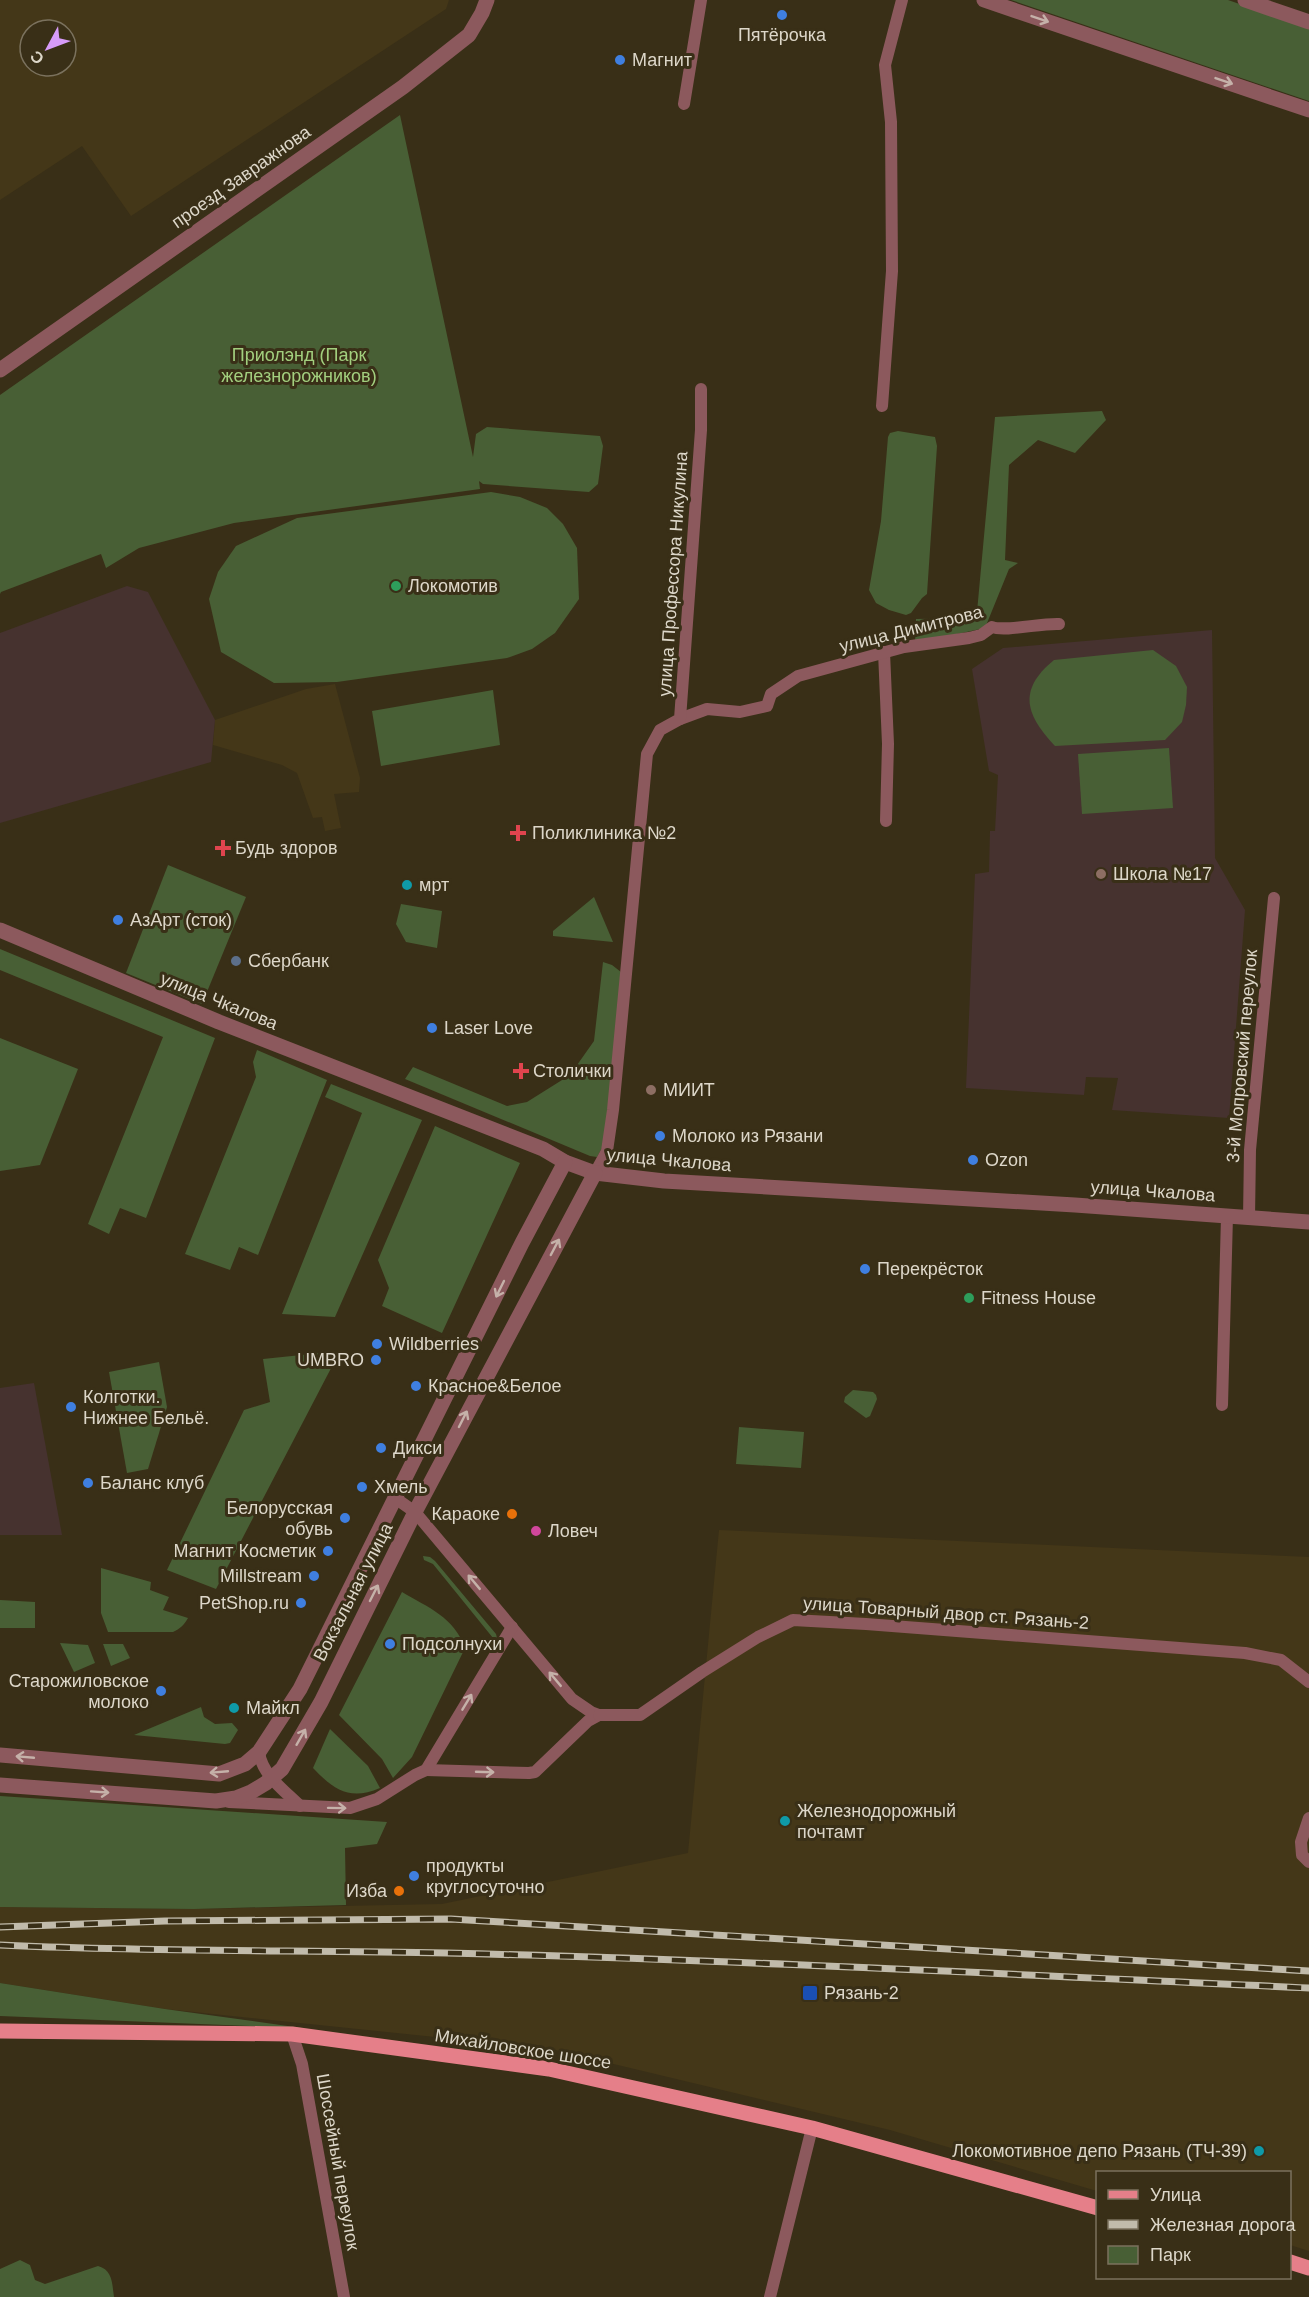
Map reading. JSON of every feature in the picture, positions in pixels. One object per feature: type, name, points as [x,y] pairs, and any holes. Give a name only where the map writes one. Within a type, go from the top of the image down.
[{"type":"main road","name":"Михайловское шоссе","points":[[0,2031],[292,2034],[549,2069],[813,2128],[1096,2207]]},
{"type":"main road","points":[[1291,2262],[1309,2268]]},
{"type":"street","name":"проезд Завражнова","points":[[0,370],[403,87],[469,35],[487,0]]},
{"type":"street","points":[[684,104],[701,0]]},
{"type":"street","points":[[882,406],[892,271],[891,122],[885,65],[902,0]]},
{"type":"street","points":[[984,0],[1309,110]]},
{"type":"street","points":[[1250,1],[1309,22]]},
{"type":"street","name":"улица Профессора Никулина","points":[[595,1173],[606,1151],[613,1110],[647,754],[660,730],[680,719],[701,430],[701,389]]},
{"type":"street","name":"улица Димитрова","points":[[680,719],[707,709],[740,712],[767,706],[771,694],[798,676],[884,652],[969,638],[981,635],[992,627],[999,630],[1042,623],[1059,624]]},
{"type":"street","points":[[884,652],[888,744],[886,821]]},
{"type":"street","name":"3-й Мопровский переулок","points":[[1249,1218],[1250,1150],[1274,898]]},
{"type":"street","name":"улица Чкалова","points":[[0,930],[219,1022],[543,1149],[565,1162],[595,1173],[664,1181],[1309,1222]]},
{"type":"street","name":"Вокзальная улица","points":[[0,1755],[219,1774],[245,1764],[259,1752],[300,1689],[522,1243],[565,1162]]},
{"type":"street","name":"Вокзальная улица","points":[[0,1785],[216,1801],[244,1795],[282,1769],[321,1702],[415,1512],[595,1173]]},
{"type":"street","points":[[1222,1405],[1227,1216]]},
{"type":"street","points":[[395,1498],[415,1512],[572,1699],[599,1715]]},
{"type":"street","name":"улица Товарный двор ст. Рязань-2","points":[[599,1715],[640,1715],[758,1637],[793,1620],[1245,1653],[1281,1660],[1309,1682]]},
{"type":"street","points":[[216,1801],[337,1808],[363,1805],[426,1770],[512,1627]]},
{"type":"street","points":[[426,1770],[535,1772],[588,1721],[599,1715]]},
{"type":"street","points":[[259,1752],[260,1763],[300,1806]]},
{"type":"street","points":[[1309,1818],[1300,1842],[1302,1856],[1309,1862]]},
{"type":"street","name":"Шоссейный переулок","points":[[292,2034],[302,2064],[344,2297]]},
{"type":"street","points":[[770,2297],[813,2128]]},
{"type":"shaded area","points":[[0,0],[449,0],[446,9],[131,216],[82,146],[0,200]]},
{"type":"shaded area","points":[[127,586],[148,592],[215,720],[211,762],[0,823],[0,633]]},
{"type":"shaded area","name":"Школа №17","points":[[1212,630],[1215,858],[1245,910],[1229,1118],[1112,1110],[1118,1078],[1086,1077],[1084,1095],[966,1088],[975,874],[989,872],[990,831],[995,831],[998,775],[989,771],[972,669],[1003,648]]},
{"type":"shaded area","points":[[335,684],[360,778],[359,792],[334,794],[341,828],[325,831],[322,817],[313,818],[297,773],[282,765],[213,745],[215,720],[306,689]]},
{"type":"shaded area","points":[[34,1383],[62,1535],[0,1535],[0,1388]]},
{"type":"shaded area","points":[[719,1530],[1309,1557],[1309,2251],[1291,2245],[1291,2171],[1096,2171],[1096,2191],[890,2130],[551,2049],[165,2009],[0,1983],[0,1907],[194,1909],[442,1904],[688,1853]]},
{"type":"green space","points":[[1011,0],[1228,0],[1309,28],[1309,101]]},
{"type":"green space","name":"Приолэнд (Парк железнорожников)","points":[[400,115],[473,457],[476,434],[487,427],[600,436],[603,446],[598,484],[589,492],[483,484],[479,481],[480,489],[234,523],[139,548],[106,568],[101,554],[0,594],[0,395]]},
{"type":"green space","points":[[1102,411],[1106,420],[1075,453],[1038,440],[1009,465],[1005,560],[1018,563],[1009,569],[985,628],[915,643],[916,619],[970,618],[977,612],[995,417]]},
{"type":"green space","points":[[898,431],[935,437],[937,446],[927,594],[911,613],[906,615],[876,603],[869,590],[881,521],[888,437],[890,433]]},
{"type":"green space","name":"Локомотив","points":[[491,492],[520,497],[547,508],[563,524],[577,548],[579,599],[555,633],[532,649],[507,658],[337,682],[274,683],[221,652],[209,599],[218,572],[236,546],[297,518]]},
{"type":"green space","points":[[1153,650],[1176,666],[1187,687],[1182,722],[1165,740],[1055,746],[1045,735],[1032,714],[1030,693],[1042,671],[1054,660]]},
{"type":"green space","points":[[493,690],[500,745],[381,766],[372,711]]},
{"type":"green space","points":[[1169,748],[1173,808],[1082,814],[1078,754]]},
{"type":"green space","points":[[168,865],[246,897],[202,1004],[126,973]]},
{"type":"green space","points":[[594,897],[613,942],[553,936],[553,931]]},
{"type":"green space","points":[[401,904],[442,911],[437,948],[406,942],[396,924]]},
{"type":"green space","points":[[0,949],[215,1038],[146,1218],[120,1208],[109,1234],[88,1224],[163,1037],[0,970]]},
{"type":"green space","points":[[603,962],[621,972],[607,1139],[597,1157],[405,1079],[413,1067],[507,1106],[527,1102],[570,1075],[594,1041]]},
{"type":"green space","points":[[0,1038],[78,1069],[40,1165],[0,1171]]},
{"type":"green space","points":[[257,1050],[327,1080],[258,1255],[239,1247],[230,1270],[185,1254],[256,1077],[253,1062]]},
{"type":"green space","points":[[331,1084],[422,1120],[335,1317],[282,1314],[362,1113],[325,1097]]},
{"type":"green space","points":[[435,1126],[520,1163],[442,1333],[382,1306],[389,1288],[378,1260]]},
{"type":"green space","points":[[340,1351],[216,1589],[167,1570],[244,1410],[270,1402],[263,1359]]},
{"type":"green space","points":[[159,1362],[167,1407],[148,1469],[127,1473],[109,1372]]},
{"type":"green space","points":[[853,1390],[873,1392],[876,1395],[877,1399],[870,1416],[866,1418],[844,1402],[845,1397]]},
{"type":"green space","points":[[739,1427],[804,1432],[801,1468],[736,1464]]},
{"type":"green space","points":[[423,1556],[435,1561],[497,1638],[493,1638],[433,1564],[424,1560]]},
{"type":"green space","points":[[101,1568],[151,1582],[150,1590],[169,1597],[163,1610],[188,1618],[182,1627],[173,1632],[108,1632],[101,1613]]},
{"type":"green space","points":[[402,1592],[440,1614],[454,1628],[465,1648],[412,1757],[393,1778],[382,1759],[339,1715]]},
{"type":"green space","points":[[0,1600],[35,1602],[35,1628],[0,1628]]},
{"type":"green space","points":[[60,1643],[88,1645],[95,1663],[74,1672]]},
{"type":"green space","points":[[103,1644],[123,1644],[130,1658],[111,1666]]},
{"type":"green space","points":[[201,1707],[204,1717],[215,1724],[232,1723],[238,1730],[230,1743],[134,1735]]},
{"type":"green space","points":[[330,1729],[368,1766],[380,1788],[360,1793],[343,1791],[328,1782],[313,1768]]},
{"type":"green space","points":[[0,1796],[387,1822],[377,1844],[345,1848],[346,1905],[194,1909],[0,1907]]},
{"type":"green space","points":[[0,1983],[165,2009],[302,2028],[0,2016]]},
{"type":"green space","points":[[20,2260],[30,2265],[35,2280],[45,2284],[98,2266],[109,2274],[114,2297],[0,2297],[0,2269]]},
{"type":"railway","points":[[0,1927],[165,1921],[451,1919],[1309,1971]]},
{"type":"railway","points":[[0,1945],[555,1956],[1309,1988]]},
{"type":"place","name":"Пятёрочка","points":[[782,15]]},
{"type":"place","name":"Магнит","points":[[620,60]]},
{"type":"place","name":"Локомотив","points":[[396,586]]},
{"type":"place","name":"Поликлиника №2","points":[[518,833]]},
{"type":"place","name":"Будь здоров","points":[[223,848]]},
{"type":"place","name":"Школа №17","points":[[1101,874]]},
{"type":"place","name":"мрт","points":[[407,885]]},
{"type":"place","name":"АзАрт (сток)","points":[[118,920]]},
{"type":"place","name":"Сбербанк","points":[[236,961]]},
{"type":"place","name":"Laser Love","points":[[432,1028]]},
{"type":"place","name":"Столички","points":[[521,1071]]},
{"type":"place","name":"МИИТ","points":[[651,1090]]},
{"type":"place","name":"Молоко из Рязани","points":[[660,1136]]},
{"type":"place","name":"Ozon","points":[[973,1160]]},
{"type":"place","name":"Перекрёсток","points":[[865,1269]]},
{"type":"place","name":"Fitness House","points":[[969,1298]]},
{"type":"place","name":"Wildberries","points":[[377,1344]]},
{"type":"place","name":"UMBRO","points":[[376,1360]]},
{"type":"place","name":"Красное&Белое","points":[[416,1386]]},
{"type":"place","name":"Колготки. Нижнее Бельё.","points":[[71,1407]]},
{"type":"place","name":"Дикси","points":[[381,1448]]},
{"type":"place","name":"Баланс клуб","points":[[88,1483]]},
{"type":"place","name":"Хмель","points":[[362,1487]]},
{"type":"place","name":"Караоке","points":[[512,1514]]},
{"type":"place","name":"Белорусская обувь","points":[[345,1518]]},
{"type":"place","name":"Ловеч","points":[[536,1531]]},
{"type":"place","name":"Магнит Косметик","points":[[328,1551]]},
{"type":"place","name":"Millstream","points":[[314,1576]]},
{"type":"place","name":"PetShop.ru","points":[[301,1603]]},
{"type":"place","name":"Подсолнухи","points":[[390,1644]]},
{"type":"place","name":"Старожиловское молоко","points":[[161,1691]]},
{"type":"place","name":"Майкл","points":[[234,1708]]},
{"type":"place","name":"Железнодорожный почтамт","points":[[785,1821]]},
{"type":"place","name":"продукты круглосуточно","points":[[414,1876]]},
{"type":"place","name":"Изба","points":[[399,1891]]},
{"type":"place","name":"Рязань-2","points":[[810,1993]]},
{"type":"place","name":"Локомотивное депо Рязань (ТЧ-39)","points":[[1259,2151]]}]
